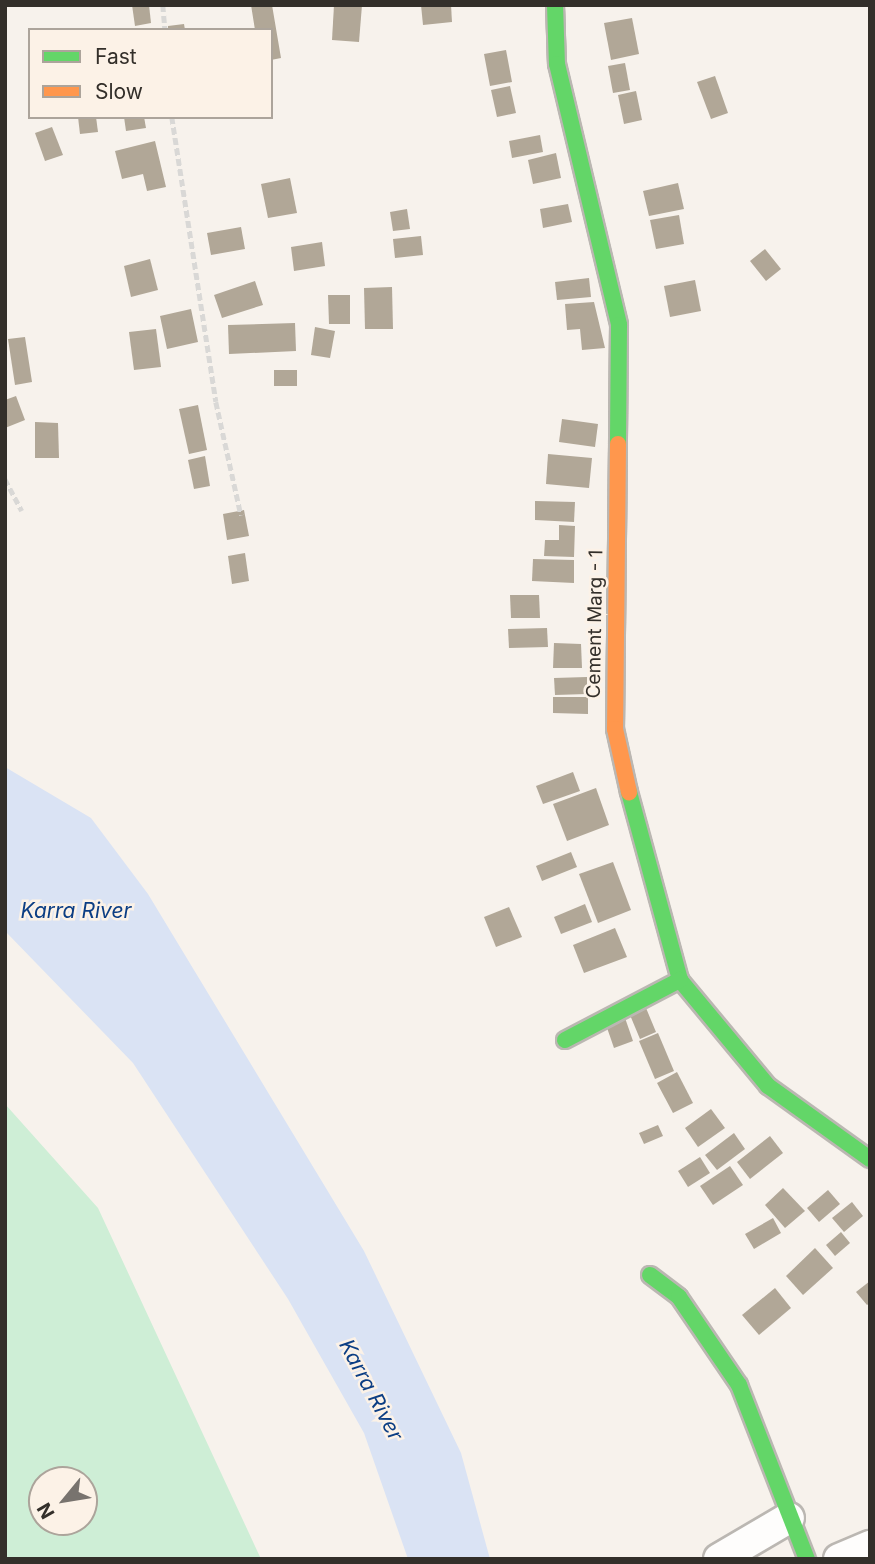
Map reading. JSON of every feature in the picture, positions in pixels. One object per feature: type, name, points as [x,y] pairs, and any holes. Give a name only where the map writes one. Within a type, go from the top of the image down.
[{"type":"street","name":"Cement Marg - 1","points":[[555,5],[557,64],[619,325],[615,729],[652,894],[680,980],[768,1086],[870,1158]]},
{"type":"street","points":[[565,1040],[680,980]]},
{"type":"street","points":[[650,1275],[679,1297],[739,1385],[807,1559]]},
{"type":"street","points":[[719,1559],[789,1518]]},
{"type":"street","points":[[839,1559],[870,1546]]},
{"type":"path","points":[[163,5],[165,28]]},
{"type":"path","points":[[172,119],[216,402],[241,515]]},
{"type":"path","points":[[5,479],[22,511]]},
{"type":"green space","points":[[5,1104],[98,1208],[261,1559],[5,1559]]},
{"type":"water","name":"Karra River","points":[[5,767],[91,818],[148,894],[364,1251],[461,1453],[490,1559],[408,1559],[364,1433],[288,1299],[133,1063],[5,931]]},
{"type":"building","points":[[132,5],[149,5],[151,23],[135,26]]},
{"type":"building","points":[[251,5],[272,5],[281,58],[273,60],[273,28],[255,28]]},
{"type":"building","points":[[334,5],[362,5],[359,42],[332,40]]},
{"type":"building","points":[[421,5],[451,5],[452,22],[423,25]]},
{"type":"building","points":[[632,18],[639,54],[611,60],[604,23]]},
{"type":"building","points":[[184,24],[185,28],[168,28]]},
{"type":"building","points":[[506,50],[512,82],[490,86],[484,54]]},
{"type":"building","points":[[625,63],[630,90],[613,93],[608,66]]},
{"type":"building","points":[[715,76],[728,113],[711,119],[697,82]]},
{"type":"building","points":[[510,86],[516,113],[497,117],[491,90]]},
{"type":"building","points":[[636,91],[642,120],[624,124],[618,95]]},
{"type":"building","points":[[78,119],[96,119],[98,132],[80,134]]},
{"type":"building","points":[[124,119],[144,119],[146,128],[126,131]]},
{"type":"building","points":[[52,127],[63,155],[45,161],[35,133]]},
{"type":"building","points":[[540,135],[543,152],[512,158],[509,141]]},
{"type":"building","points":[[155,141],[166,187],[147,191],[143,174],[122,179],[115,151]]},
{"type":"building","points":[[556,153],[561,178],[533,184],[528,160]]},
{"type":"building","points":[[290,178],[297,213],[268,218],[261,184]]},
{"type":"building","points":[[678,183],[684,209],[649,216],[643,191]]},
{"type":"building","points":[[568,204],[572,222],[543,228],[540,209]]},
{"type":"building","points":[[407,209],[410,229],[393,231],[390,212]]},
{"type":"building","points":[[679,215],[684,244],[656,249],[650,220]]},
{"type":"building","points":[[241,227],[245,249],[211,255],[207,233]]},
{"type":"building","points":[[421,236],[423,255],[395,258],[393,239]]},
{"type":"building","points":[[322,242],[325,266],[294,271],[291,247]]},
{"type":"building","points":[[765,249],[781,269],[766,281],[750,261]]},
{"type":"building","points":[[150,259],[158,290],[131,297],[124,266]]},
{"type":"building","points":[[589,278],[591,297],[557,300],[555,282]]},
{"type":"building","points":[[695,280],[701,311],[670,317],[664,286]]},
{"type":"building","points":[[255,281],[263,305],[222,318],[214,295]]},
{"type":"building","points":[[392,287],[393,329],[365,329],[364,288]]},
{"type":"building","points":[[328,295],[350,295],[350,324],[329,324]]},
{"type":"building","points":[[594,302],[605,348],[582,350],[580,329],[567,330],[565,304]]},
{"type":"building","points":[[191,309],[198,342],[167,349],[160,316]]},
{"type":"building","points":[[295,323],[296,351],[229,354],[228,325]]},
{"type":"building","points":[[315,327],[335,331],[330,358],[311,355]]},
{"type":"building","points":[[156,329],[161,367],[134,370],[129,332]]},
{"type":"building","points":[[25,337],[32,382],[15,385],[8,339]]},
{"type":"building","points":[[274,370],[297,370],[297,386],[274,386]]},
{"type":"building","points":[[16,396],[25,420],[5,428],[5,400]]},
{"type":"building","points":[[198,405],[207,450],[189,454],[179,409]]},
{"type":"building","points":[[562,419],[598,424],[595,447],[559,442]]},
{"type":"building","points":[[35,422],[58,423],[59,458],[35,458]]},
{"type":"building","points":[[548,454],[592,458],[589,488],[546,484]]},
{"type":"building","points":[[205,456],[210,486],[194,489],[188,460]]},
{"type":"building","points":[[535,501],[575,502],[574,522],[535,520]]},
{"type":"building","points":[[244,510],[249,536],[227,540],[223,514]]},
{"type":"building","points":[[559,525],[575,526],[574,557],[544,556],[545,540],[559,540]]},
{"type":"building","points":[[245,553],[249,581],[232,584],[228,556]]},
{"type":"building","points":[[533,559],[574,560],[574,583],[532,581]]},
{"type":"building","points":[[510,595],[539,595],[540,618],[511,618]]},
{"type":"building","points":[[547,628],[548,647],[509,648],[508,629]]},
{"type":"building","points":[[554,643],[581,644],[582,668],[553,668]]},
{"type":"building","points":[[587,677],[587,694],[555,695],[554,678]]},
{"type":"building","points":[[553,697],[588,697],[588,714],[553,713]]},
{"type":"building","points":[[573,772],[580,791],[543,804],[536,786]]},
{"type":"building","points":[[596,788],[609,825],[567,841],[553,804]]},
{"type":"building","points":[[571,852],[577,867],[542,881],[536,866]]},
{"type":"building","points":[[613,862],[631,910],[598,923],[579,874]]},
{"type":"building","points":[[585,904],[592,922],[561,934],[554,917]]},
{"type":"building","points":[[509,907],[522,937],[496,947],[484,917]]},
{"type":"building","points":[[615,928],[627,957],[584,973],[573,945]]},
{"type":"building","points":[[646,1008],[656,1032],[640,1039],[630,1015]]},
{"type":"building","points":[[624,1015],[633,1041],[614,1048],[605,1022]]},
{"type":"building","points":[[658,1033],[674,1071],[655,1079],[639,1041]]},
{"type":"building","points":[[677,1072],[693,1103],[673,1113],[657,1083]]},
{"type":"building","points":[[711,1109],[725,1128],[698,1147],[685,1128]]},
{"type":"building","points":[[658,1125],[663,1136],[644,1144],[639,1133]]},
{"type":"building","points":[[734,1133],[745,1149],[717,1170],[705,1155]]},
{"type":"building","points":[[770,1136],[783,1153],[750,1179],[737,1162]]},
{"type":"building","points":[[700,1157],[710,1173],[688,1187],[678,1171]]},
{"type":"building","points":[[730,1166],[743,1185],[713,1205],[700,1186]]},
{"type":"building","points":[[783,1188],[805,1211],[785,1228],[765,1205]]},
{"type":"building","points":[[828,1190],[840,1204],[819,1222],[807,1208]]},
{"type":"building","points":[[852,1202],[863,1216],[844,1232],[832,1218]]},
{"type":"building","points":[[773,1218],[781,1233],[754,1249],[745,1234]]},
{"type":"building","points":[[841,1232],[850,1243],[835,1256],[826,1245]]},
{"type":"building","points":[[815,1248],[833,1268],[803,1295],[786,1276]]},
{"type":"building","points":[[870,1281],[870,1303],[867,1305],[856,1292]]},
{"type":"building","points":[[775,1288],[791,1308],[759,1335],[742,1315]]},
{"type":"traffic: fast","points":[[555,5],[557,64],[619,325],[618,444]]},
{"type":"traffic: fast","points":[[629,792],[680,980],[768,1086],[870,1159]]},
{"type":"traffic: fast","points":[[565,1040],[680,980]]},
{"type":"traffic: fast","points":[[650,1275],[679,1297],[739,1385],[807,1559]]},
{"type":"traffic: slow","points":[[618,444],[615,729],[629,792]]}]
